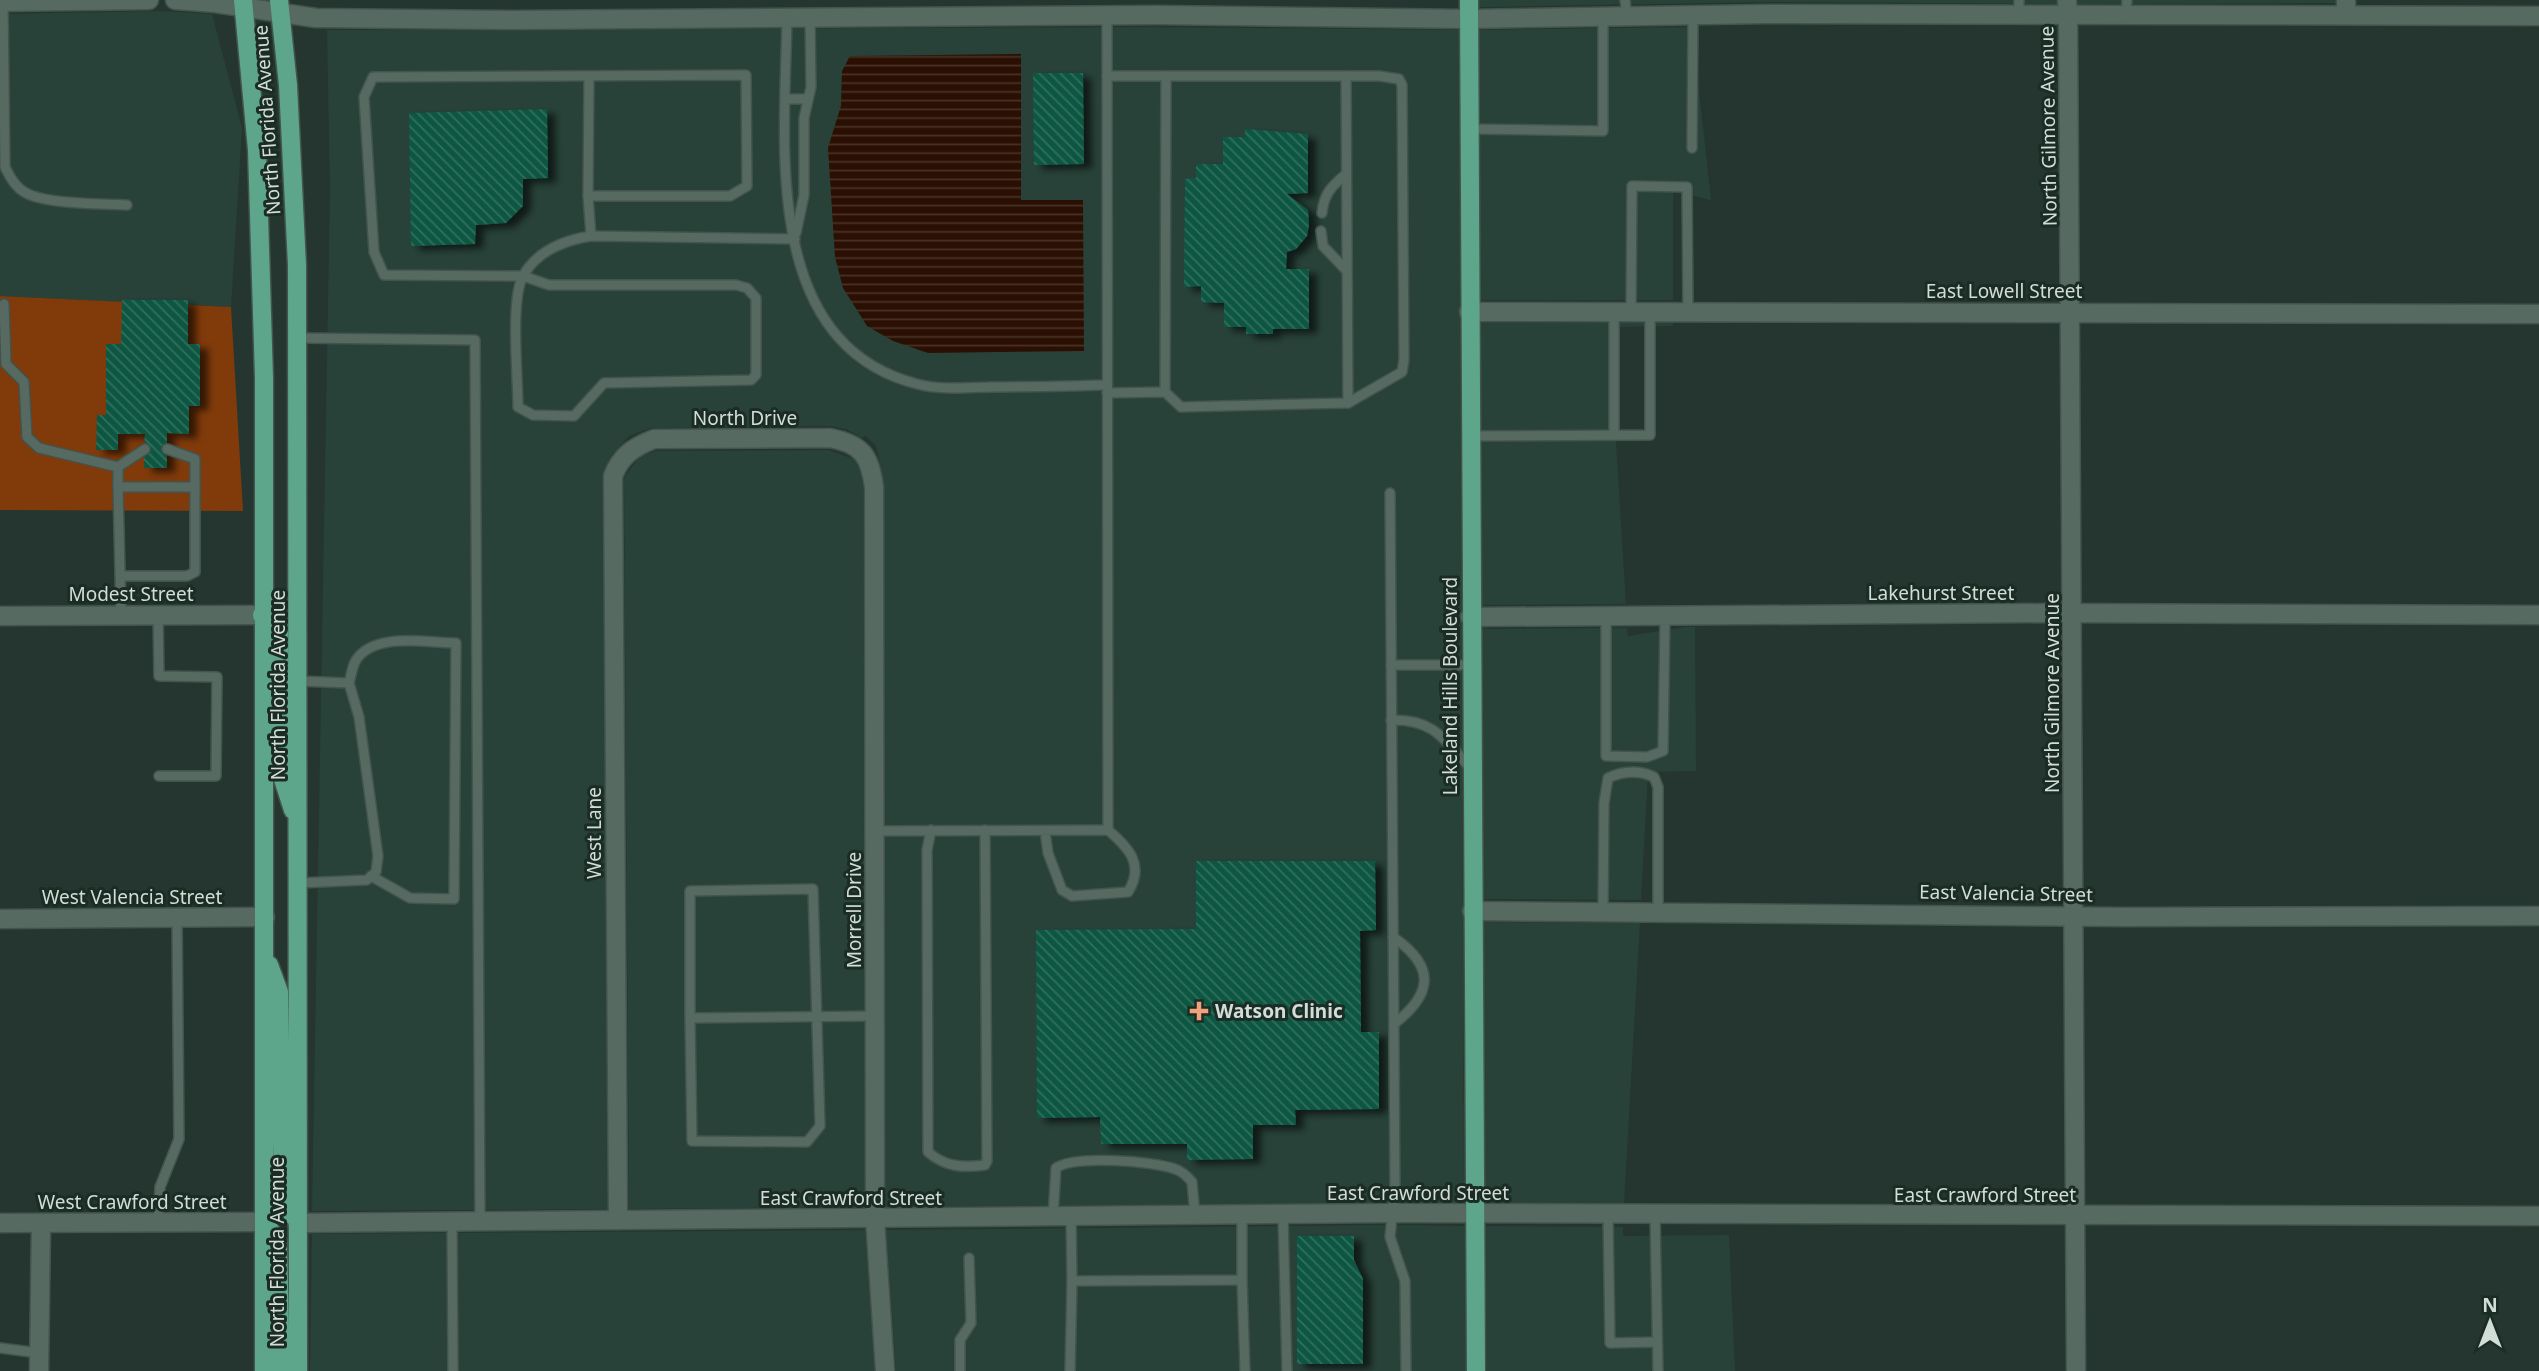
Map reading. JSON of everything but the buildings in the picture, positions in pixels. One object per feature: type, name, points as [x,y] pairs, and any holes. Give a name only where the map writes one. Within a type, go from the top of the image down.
[{"type":"main road","name":"Lakeland Hills Boulevard","points":[[1469,0],[1469,436],[1476,1371]]},
{"type":"main road","name":"North Florida Avenue","points":[[244,3],[262,242],[264,378],[264,1371]]},
{"type":"main road","name":"North Florida Avenue","points":[[279,6],[295,196],[298,338],[298,1371]]},
{"type":"main road","points":[[262,615],[272,617],[279,625],[282,776],[299,830]]},
{"type":"main road","points":[[265,953],[279,992],[283,1191],[297,1223]]},
{"type":"main road","points":[[265,1222],[278,1243],[281,1371]]},
{"type":"street","points":[[2,2],[149,0]]},
{"type":"street","points":[[175,0],[279,6],[316,18],[1107,16],[1469,19],[1603,16],[1626,8],[1693,15],[1722,7],[2346,7],[2539,16]]},
{"type":"street","name":"North Gilmore Avenue","points":[[2068,8],[2076,1371]]},
{"type":"street","name":"East Lowell Street","points":[[1469,312],[2539,314]]},
{"type":"street","name":"North Drive","points":[[629,452],[654,439],[830,438],[844,441],[862,451]]},
{"type":"street","name":"Morrell Drive","points":[[862,451],[871,464],[874,487],[875,1219],[886,1371]]},
{"type":"street","name":"West Lane","points":[[618,1220],[613,476],[618,464],[629,452]]},
{"type":"street","name":"Lakehurst Street","points":[[1470,617],[2073,613],[2539,615]]},
{"type":"street","name":"Modest Street","points":[[0,616],[262,615]]},
{"type":"street","name":"East Valencia Street","points":[[1472,911],[2539,916]]},
{"type":"street","name":"West Valencia Street","points":[[0,919],[265,918]]},
{"type":"street","name":"East Crawford Street","points":[[297,1223],[1392,1213],[2539,1216]]},
{"type":"street","name":"West Crawford Street","points":[[0,1223],[265,1222]]},
{"type":"street","points":[[39,1362],[41,1223]]},
{"type":"lane","points":[[2,2],[5,167],[12,182],[27,194],[78,203],[127,205]]},
{"type":"lane","points":[[1692,148],[1693,15]]},
{"type":"lane","points":[[1107,16],[1108,830]]},
{"type":"lane","points":[[1469,129],[1603,131],[1603,16]]},
{"type":"lane","points":[[787,18],[786,197],[800,275],[820,316],[849,349],[886,373],[917,384],[944,388],[1165,392],[1181,407],[1348,403],[1402,372],[1402,85],[1394,76],[1107,76]]},
{"type":"lane","points":[[795,239],[804,195],[804,118],[811,87],[810,18]]},
{"type":"lane","points":[[588,196],[730,197],[747,186],[746,75],[373,77],[364,97],[374,252],[384,275],[523,276],[549,285],[736,285],[747,288],[756,298],[756,376],[751,380],[604,383],[574,416],[533,415],[518,407],[517,299],[523,276],[562,241],[591,236],[795,239]]},
{"type":"lane","points":[[589,76],[588,196],[591,236]]},
{"type":"lane","points":[[1165,392],[1166,76]]},
{"type":"lane","points":[[1346,76],[1348,403]]},
{"type":"lane","points":[[787,99],[808,99]]},
{"type":"lane","points":[[1322,213],[1323,200],[1329,188],[1346,174]]},
{"type":"lane","points":[[1614,435],[1632,311],[1632,186],[1687,187],[1688,311]]},
{"type":"lane","points":[[1321,231],[1323,246],[1346,270]]},
{"type":"lane","points":[[4,304],[6,364],[24,382],[27,437],[40,448],[118,467],[145,449]]},
{"type":"lane","points":[[1469,436],[1650,435],[1632,311]]},
{"type":"lane","points":[[298,338],[475,340],[480,1223]]},
{"type":"lane","points":[[120,576],[187,576],[195,572],[195,459],[167,449]]},
{"type":"lane","points":[[118,467],[121,615]]},
{"type":"lane","points":[[118,487],[195,487]]},
{"type":"lane","points":[[1390,493],[1395,1187],[1390,1237],[1405,1281],[1406,1371]]},
{"type":"lane","points":[[158,615],[159,676],[217,677],[216,776],[159,776]]},
{"type":"lane","points":[[1606,616],[1606,756],[1647,757],[1663,751],[1665,616]]},
{"type":"lane","points":[[299,883],[349,883],[367,880],[371,876],[376,872],[378,856],[359,717],[349,683],[356,660],[367,649],[383,643],[456,643],[454,899],[410,898],[371,876]]},
{"type":"lane","points":[[1391,665],[1471,665]]},
{"type":"lane","points":[[298,681],[349,683]]},
{"type":"lane","points":[[1391,720],[1406,719],[1435,729],[1471,770]]},
{"type":"lane","points":[[1603,912],[1604,803],[1608,778],[1620,772],[1644,772],[1654,776],[1658,787],[1658,912]]},
{"type":"lane","points":[[931,830],[927,850],[928,1152],[940,1163],[974,1166],[985,1165],[988,1161],[985,830]]},
{"type":"lane","points":[[874,831],[1108,830],[1127,846],[1136,863],[1135,881],[1128,892],[1121,895],[1072,896],[1062,890],[1048,853],[1045,831]]},
{"type":"lane","points":[[813,889],[820,1126],[807,1142],[692,1141],[690,1018],[690,891],[813,889]]},
{"type":"lane","points":[[158,1223],[160,1187],[179,1139],[177,918]]},
{"type":"lane","points":[[1393,937],[1414,951],[1423,971],[1421,995],[1408,1013],[1394,1024]]},
{"type":"lane","points":[[690,1018],[875,1016]]},
{"type":"lane","points":[[1070,1371],[1072,1281],[1054,1175],[1056,1168],[1071,1162],[1157,1164],[1178,1170],[1192,1182],[1195,1216]]},
{"type":"lane","points":[[1242,1215],[1245,1371]]},
{"type":"lane","points":[[1283,1215],[1287,1371]]},
{"type":"lane","points":[[1608,1215],[1610,1343],[1657,1342]]},
{"type":"lane","points":[[1655,1215],[1658,1371]]},
{"type":"lane","points":[[452,1223],[453,1371]]},
{"type":"lane","points":[[960,1371],[960,1340],[971,1323],[969,1258]]},
{"type":"lane","points":[[1072,1281],[1242,1280]]},
{"type":"lane","points":[[0,1348],[39,1362]]},
{"type":"shaded area","points":[[1479,0],[2057,0],[2057,4],[1766,2],[1479,7]]},
{"type":"shaded area","points":[[2078,0],[2336,0],[2336,3],[2078,4]]},
{"type":"shaded area","points":[[160,11],[212,14],[242,128],[231,307],[0,296],[0,86],[8,14]]},
{"type":"shaded area","points":[[1158,27],[1459,30],[1464,1203],[885,1207],[884,485],[876,446],[865,435],[862,438],[846,429],[830,426],[651,428],[629,436],[611,456],[604,471],[608,1209],[312,1211],[330,190],[327,30]],"holes":[[[842,71],[1021,200],[1083,200],[867,326],[828,148],[841,106]]]},
{"type":"shaded area","points":[[1692,27],[1711,200],[1673,191],[1673,300],[1479,300],[1479,30]]},
{"type":"shaded area","points":[[1021,54],[1021,200],[1083,200],[1084,351],[928,353],[893,341],[867,326],[843,288],[835,257],[828,148],[841,106],[842,71],[850,56]]},
{"type":"shaded area","points":[[0,296],[231,307],[243,511],[0,510]]},
{"type":"shaded area","points":[[1479,323],[1673,323],[1673,326],[1616,327],[1616,442],[1626,604],[1480,605]]},
{"type":"shaded area","points":[[829,450],[856,460],[861,469],[863,487],[865,1207],[629,1209],[624,478],[639,457],[656,451]]},
{"type":"shaded area","points":[[1695,627],[1696,771],[1648,772],[1641,900],[1482,899],[1481,629],[1627,628],[1628,636]]},
{"type":"shaded area","points":[[1482,922],[1640,923],[1624,1203],[1485,1203]]},
{"type":"shaded area","points":[[1465,1226],[1466,1371],[896,1371],[886,1230]]},
{"type":"shaded area","points":[[1485,1226],[1623,1227],[1623,1236],[1729,1235],[1735,1371],[1487,1371]]},
{"type":"shaded area","points":[[865,1230],[875,1371],[310,1371],[312,1234]]},
{"type":"place","name":"Watson Clinic","points":[[1199,1011]]}]
